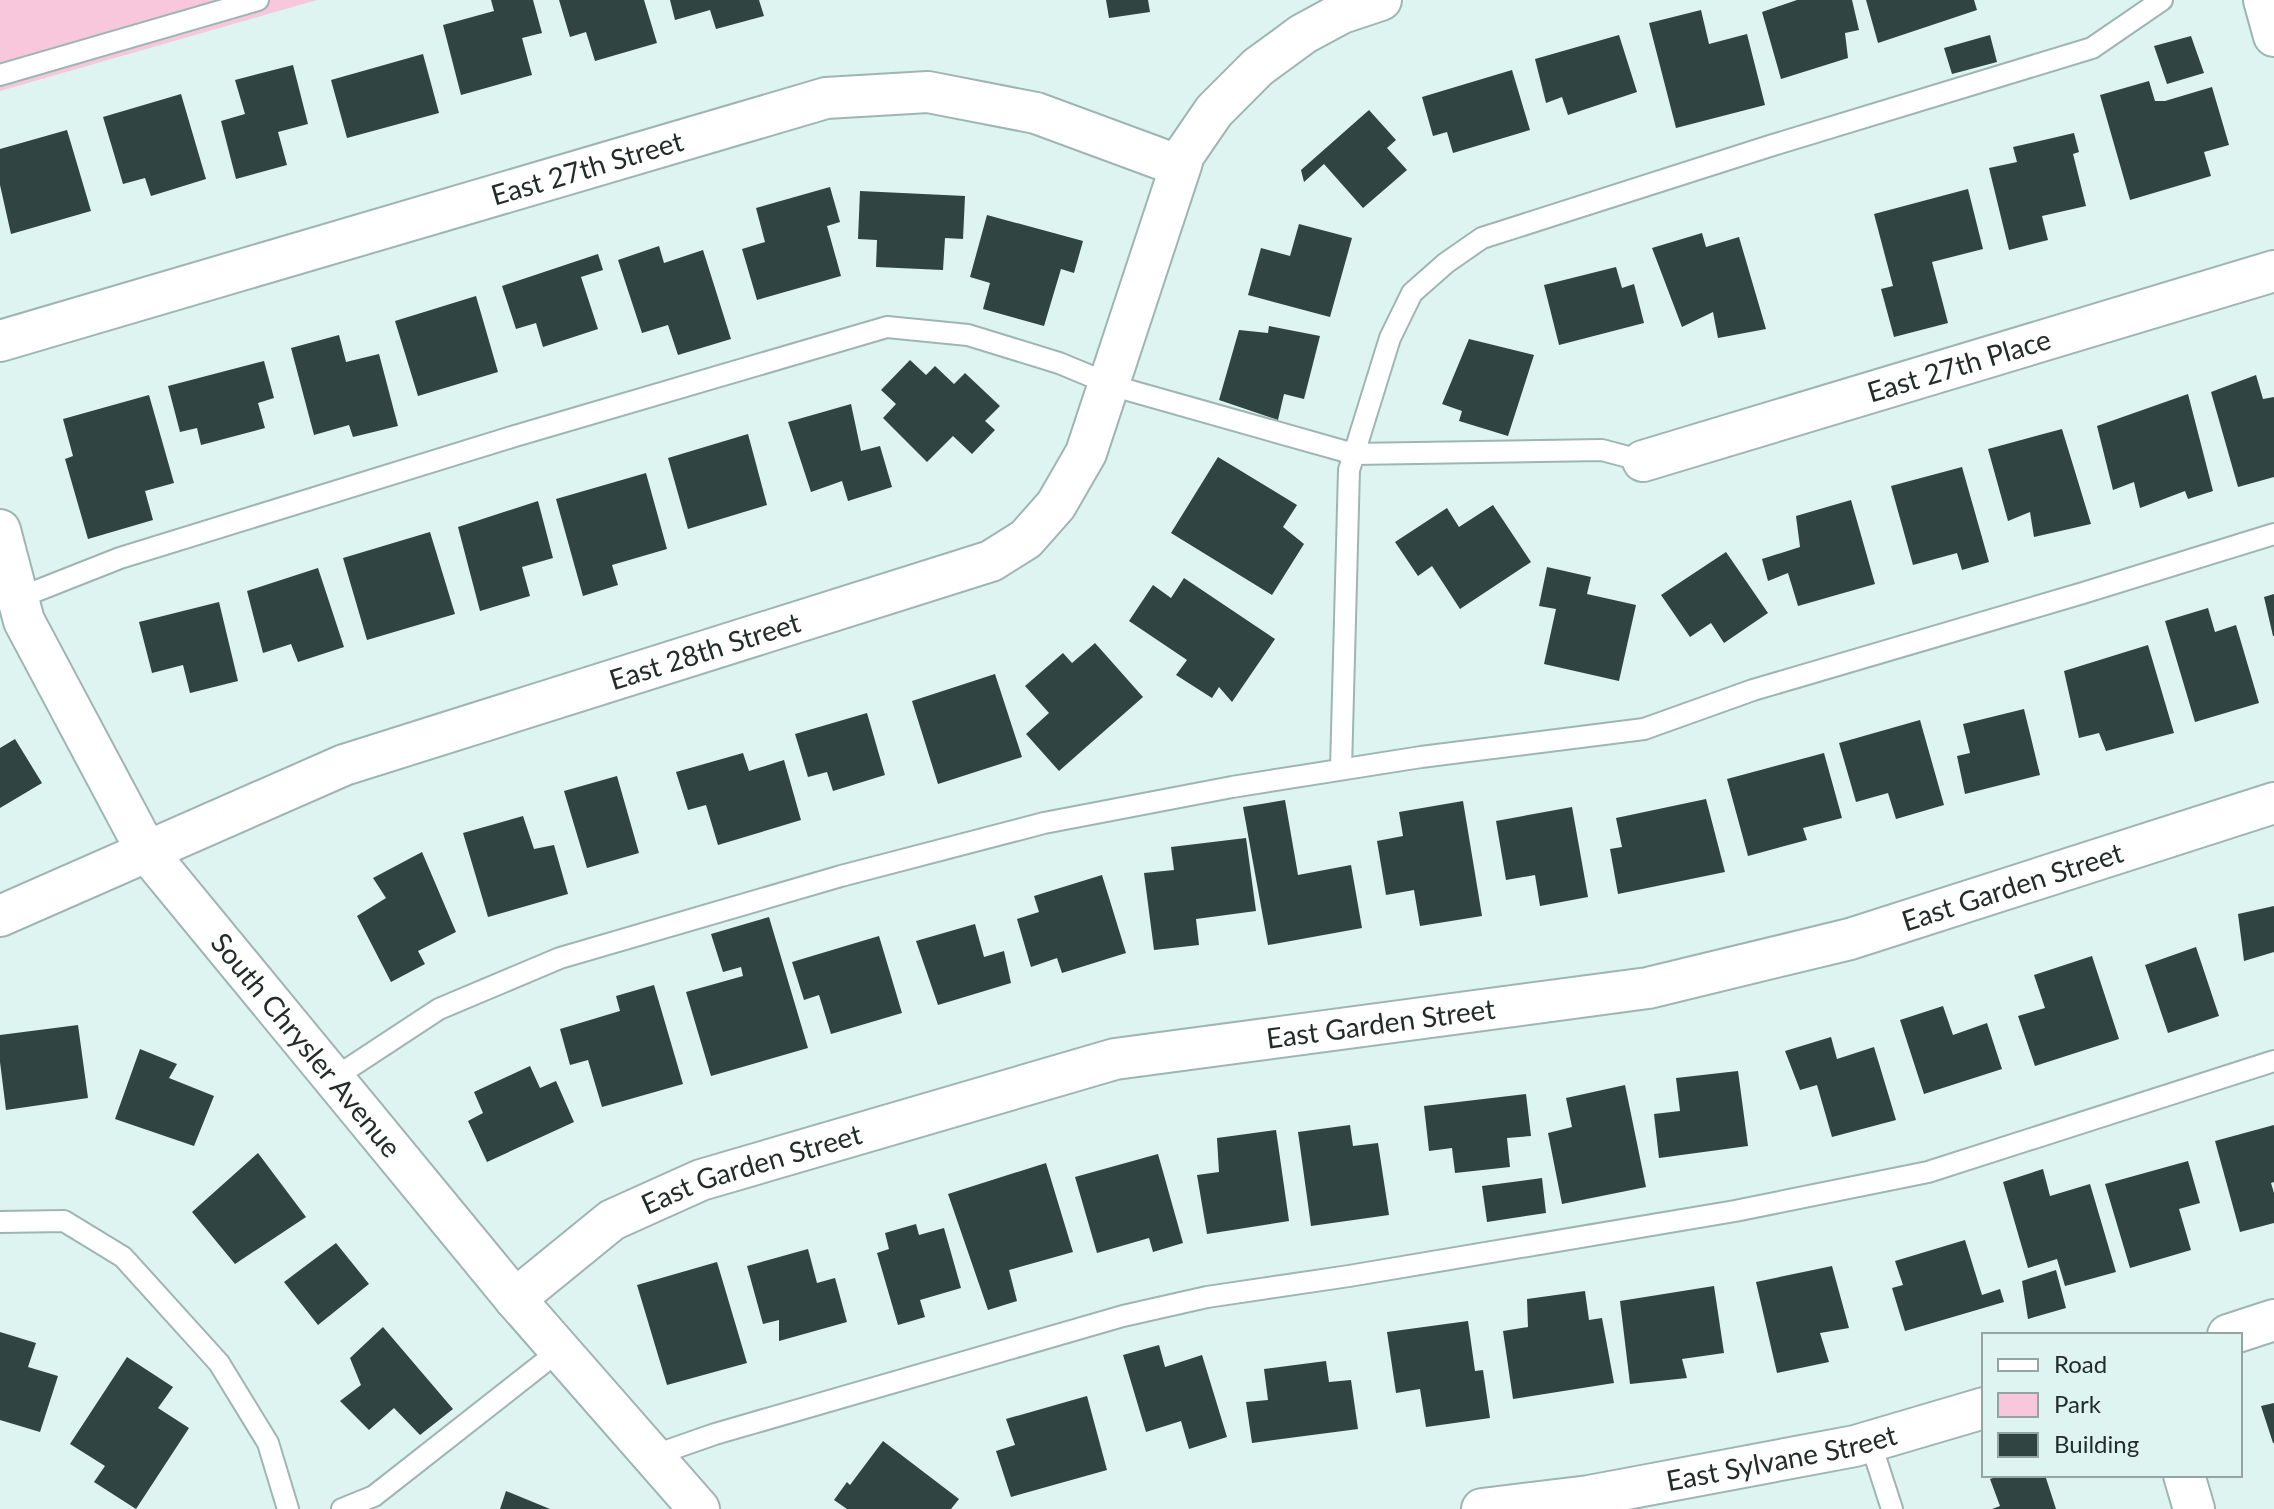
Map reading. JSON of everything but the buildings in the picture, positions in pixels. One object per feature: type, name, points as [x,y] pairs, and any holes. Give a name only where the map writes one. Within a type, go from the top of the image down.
[{"type":"street","name":"East 28th Street","points":[[0,916],[344,765],[991,561],[1026,539],[1056,505],[1086,453],[1180,163],[1214,111],[1258,67],[1303,34],[1342,13],[1381,0]]},
{"type":"street","points":[[2264,0],[2274,36]]},
{"type":"street","name":"East 27th Street","points":[[0,341],[826,98],[928,92],[1036,113],[1180,163]]},
{"type":"street","name":"East 27th Place","points":[[1643,461],[2274,271]]},
{"type":"street","name":"South Chrysler Avenue","points":[[0,530],[9,602],[24,621],[147,852],[515,1299],[699,1509]]},
{"type":"street","name":"East Garden Street","points":[[515,1299],[612,1220],[701,1180],[1115,1059],[1648,988],[1850,939],[2274,803]]},
{"type":"street","points":[[2234,1333],[2274,1320]]},
{"type":"street","name":"East Sylvane Street","points":[[1482,1509],[1591,1502],[1870,1441],[1982,1409]]},
{"type":"street","points":[[2185,1477],[2194,1509]]},
{"type":"lane","points":[[0,75],[258,0]]},
{"type":"lane","points":[[1341,769],[1349,470],[1390,338],[1412,293],[1446,263],[1482,238],[2092,48],[2162,0]]},
{"type":"lane","points":[[9,602],[135,553],[529,431],[887,327],[968,335],[1059,363],[1109,383],[1354,454],[1602,450],[1643,461]]},
{"type":"lane","points":[[334,1078],[439,1009],[560,958],[841,876],[1044,823],[1232,787],[1421,757],[1644,729],[1753,690],[2274,534]]},
{"type":"lane","points":[[652,1456],[715,1434],[941,1368],[1123,1316],[1193,1300],[1735,1211],[1928,1172],[2274,1061]]},
{"type":"lane","points":[[0,1222],[64,1221],[123,1257],[219,1363],[268,1443],[288,1509]]},
{"type":"lane","points":[[342,1509],[374,1496],[560,1350]]},
{"type":"lane","points":[[1870,1441],[1892,1509]]},
{"type":"green space","points":[[0,0],[317,0],[0,91]]}]
